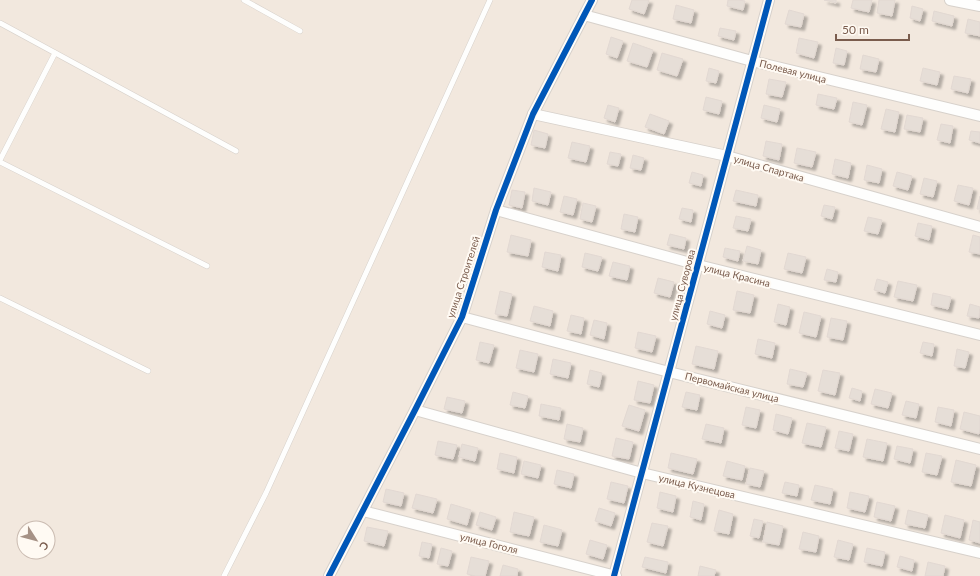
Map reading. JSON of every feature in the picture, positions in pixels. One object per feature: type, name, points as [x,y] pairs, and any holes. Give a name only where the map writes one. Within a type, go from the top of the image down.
[{"type":"street","name":"улица Строителей","points":[[329,576],[416,410],[462,317],[496,210],[533,114],[592,0]]},
{"type":"street","name":"улица Суворова","points":[[615,576],[769,0]]},
{"type":"street","points":[[950,0],[980,6]]},
{"type":"street","name":"Полевая улица","points":[[584,15],[752,61],[980,116]]},
{"type":"street","name":"улица Спартака","points":[[533,114],[727,156],[980,227]]},
{"type":"street","name":"улица Красина","points":[[496,210],[698,265],[980,335]]},
{"type":"street","name":"Первомайская улица","points":[[462,317],[669,372],[980,449]]},
{"type":"street","name":"улица Кузнецова","points":[[416,410],[642,473],[980,554]]},
{"type":"street","name":"улица Гоголя","points":[[363,511],[615,576]]},
{"type":"lane","points":[[244,0],[300,31]]},
{"type":"lane","points":[[224,576],[266,493],[490,0]]},
{"type":"lane","points":[[0,23],[236,152]]},
{"type":"lane","points":[[55,53],[0,161],[208,266]]},
{"type":"lane","points":[[0,298],[148,371]]},
{"type":"shaded area","points":[[0,0],[980,0],[980,576],[0,576]]},
{"type":"building","points":[[632,0],[649,0],[644,14],[629,9]]},
{"type":"building","points":[[728,0],[745,1],[743,10],[727,6]]},
{"type":"building","points":[[824,0],[836,0],[836,3]]},
{"type":"building","points":[[853,0],[872,0],[869,12],[851,8]]},
{"type":"building","points":[[879,0],[895,0],[892,16],[877,13]]},
{"type":"building","points":[[676,5],[694,10],[691,23],[673,19]]},
{"type":"building","points":[[912,6],[923,9],[920,21],[910,18]]},
{"type":"building","points":[[789,10],[804,14],[801,27],[785,24]]},
{"type":"building","points":[[934,11],[954,16],[952,26],[932,21]]},
{"type":"building","points":[[968,19],[980,22],[980,36],[965,33]]},
{"type":"building","points":[[720,28],[736,31],[734,40],[718,36]]},
{"type":"building","points":[[611,37],[623,41],[617,58],[606,54]]},
{"type":"building","points":[[799,38],[818,42],[814,58],[796,53]]},
{"type":"building","points":[[633,43],[653,50],[647,67],[627,61]]},
{"type":"building","points":[[836,48],[847,51],[844,65],[833,63]]},
{"type":"building","points":[[662,53],[683,59],[677,76],[657,70]]},
{"type":"building","points":[[863,55],[879,59],[876,72],[860,69]]},
{"type":"building","points":[[709,68],[719,71],[716,83],[706,81]]},
{"type":"building","points":[[923,68],[940,72],[937,85],[920,81]]},
{"type":"building","points":[[954,76],[971,79],[968,93],[951,89]]},
{"type":"building","points":[[769,79],[786,82],[782,97],[766,94]]},
{"type":"building","points":[[818,94],[837,98],[834,109],[816,105]]},
{"type":"building","points":[[706,97],[722,101],[719,114],[703,110]]},
{"type":"building","points":[[853,102],[867,105],[862,125],[849,122]]},
{"type":"building","points":[[608,105],[619,108],[615,122],[604,118]]},
{"type":"building","points":[[764,105],[780,109],[777,122],[761,118]]},
{"type":"building","points":[[886,109],[899,112],[895,132],[881,129]]},
{"type":"building","points":[[650,114],[669,121],[664,134],[645,127]]},
{"type":"building","points":[[907,115],[923,118],[920,132],[904,129]]},
{"type":"building","points":[[941,124],[953,126],[950,143],[937,140]]},
{"type":"building","points":[[534,130],[548,134],[545,148],[531,145]]},
{"type":"building","points":[[971,131],[980,132],[980,143],[969,140]]},
{"type":"building","points":[[766,141],[782,144],[779,160],[763,156]]},
{"type":"building","points":[[572,142],[590,146],[586,162],[568,158]]},
{"type":"building","points":[[797,148],[816,152],[812,167],[794,163]]},
{"type":"building","points":[[610,152],[621,154],[618,166],[607,164]]},
{"type":"building","points":[[633,155],[644,158],[641,170],[630,168]]},
{"type":"building","points":[[835,159],[851,163],[848,178],[832,174]]},
{"type":"building","points":[[867,165],[882,169],[879,183],[864,180]]},
{"type":"building","points":[[692,172],[703,175],[701,186],[689,183]]},
{"type":"building","points":[[897,172],[912,176],[908,190],[893,186]]},
{"type":"building","points":[[924,178],[937,181],[933,197],[920,194]]},
{"type":"building","points":[[958,185],[973,188],[969,205],[954,201]]},
{"type":"building","points":[[534,188],[551,192],[548,205],[532,201]]},
{"type":"building","points":[[512,190],[525,192],[522,208],[509,205]]},
{"type":"building","points":[[736,190],[758,195],[756,206],[733,201]]},
{"type":"building","points":[[564,196],[577,199],[573,215],[560,212]]},
{"type":"building","points":[[980,196],[980,209],[977,209]]},
{"type":"building","points":[[583,203],[596,206],[592,222],[580,219]]},
{"type":"building","points":[[824,205],[835,207],[832,219],[821,216]]},
{"type":"building","points":[[682,208],[693,210],[691,222],[679,219]]},
{"type":"building","points":[[624,214],[638,217],[635,232],[621,229]]},
{"type":"building","points":[[736,216],[751,219],[748,231],[733,228]]},
{"type":"building","points":[[868,217],[882,220],[878,234],[864,231]]},
{"type":"building","points":[[918,223],[932,226],[929,240],[915,236]]},
{"type":"building","points":[[670,234],[686,238],[684,249],[667,245]]},
{"type":"building","points":[[511,235],[531,240],[528,256],[507,252]]},
{"type":"building","points":[[973,235],[980,237],[980,254],[969,252]]},
{"type":"building","points":[[747,246],[761,250],[758,264],[743,261]]},
{"type":"building","points":[[725,248],[740,251],[738,261],[723,257]]},
{"type":"building","points":[[545,252],[561,255],[558,271],[542,267]]},
{"type":"building","points":[[585,253],[602,257],[598,271],[582,267]]},
{"type":"building","points":[[788,253],[806,257],[802,273],[784,269]]},
{"type":"building","points":[[613,262],[630,266],[627,280],[609,276]]},
{"type":"building","points":[[827,269],[838,272],[836,282],[824,280]]},
{"type":"building","points":[[658,278],[674,282],[670,297],[654,293]]},
{"type":"building","points":[[877,279],[888,282],[885,293],[874,290]]},
{"type":"building","points":[[898,281],[917,285],[913,301],[894,297]]},
{"type":"building","points":[[500,291],[512,294],[507,316],[495,314]]},
{"type":"building","points":[[737,291],[754,295],[750,313],[733,310]]},
{"type":"building","points":[[933,293],[951,297],[948,309],[931,305]]},
{"type":"building","points":[[778,304],[790,307],[786,325],[774,322]]},
{"type":"building","points":[[970,304],[980,307],[979,318],[967,316]]},
{"type":"building","points":[[534,306],[553,311],[550,326],[530,321]]},
{"type":"building","points":[[710,311],[725,315],[722,328],[707,324]]},
{"type":"building","points":[[804,312],[821,316],[816,337],[799,333]]},
{"type":"building","points":[[571,315],[584,318],[581,334],[567,331]]},
{"type":"building","points":[[831,318],[847,321],[843,340],[827,337]]},
{"type":"building","points":[[594,320],[607,323],[604,339],[590,335]]},
{"type":"building","points":[[638,332],[656,336],[652,352],[635,348]]},
{"type":"building","points":[[758,339],[775,343],[772,358],[755,354]]},
{"type":"building","points":[[480,342],[494,345],[489,363],[476,360]]},
{"type":"building","points":[[923,342],[934,344],[932,356],[920,353]]},
{"type":"building","points":[[696,346],[718,351],[714,369],[692,364]]},
{"type":"building","points":[[957,349],[969,352],[965,368],[954,366]]},
{"type":"building","points":[[520,350],[538,354],[534,372],[516,368]]},
{"type":"building","points":[[553,359],[571,363],[568,378],[550,374]]},
{"type":"building","points":[[790,369],[807,373],[803,387],[787,384]]},
{"type":"building","points":[[590,370],[602,373],[599,387],[587,384]]},
{"type":"building","points":[[823,370],[840,373],[835,395],[818,391]]},
{"type":"building","points":[[638,381],[654,385],[650,403],[634,400]]},
{"type":"building","points":[[852,388],[862,391],[860,401],[849,398]]},
{"type":"building","points":[[875,389],[892,393],[888,408],[871,404]]},
{"type":"building","points":[[513,392],[528,396],[525,408],[510,405]]},
{"type":"building","points":[[686,392],[700,395],[697,410],[682,407]]},
{"type":"building","points":[[447,397],[465,401],[462,413],[444,409]]},
{"type":"building","points":[[906,401],[919,404],[916,418],[902,415]]},
{"type":"building","points":[[541,404],[561,408],[559,420],[539,416]]},
{"type":"building","points":[[629,405],[645,410],[639,431],[622,426]]},
{"type":"building","points":[[746,407],[760,410],[756,428],[742,425]]},
{"type":"building","points":[[938,407],[954,410],[951,426],[935,422]]},
{"type":"building","points":[[964,412],[980,416],[979,434],[960,429]]},
{"type":"building","points":[[776,414],[792,418],[788,434],[773,430]]},
{"type":"building","points":[[807,423],[826,427],[821,447],[802,443]]},
{"type":"building","points":[[567,424],[583,428],[580,442],[564,439]]},
{"type":"building","points":[[706,424],[724,428],[721,443],[702,439]]},
{"type":"building","points":[[839,431],[853,434],[849,451],[835,448]]},
{"type":"building","points":[[616,438],[633,442],[629,459],[612,456]]},
{"type":"building","points":[[867,439],[887,443],[883,461],[863,457]]},
{"type":"building","points":[[438,441],[457,445],[453,459],[435,455]]},
{"type":"building","points":[[462,444],[478,448],[475,461],[459,457]]},
{"type":"building","points":[[897,446],[913,449],[910,463],[894,459]]},
{"type":"building","points":[[500,453],[517,457],[514,473],[497,469]]},
{"type":"building","points":[[671,453],[697,459],[693,474],[668,468]]},
{"type":"building","points":[[926,453],[942,456],[937,475],[922,472]]},
{"type":"building","points":[[956,460],[976,465],[971,486],[951,482]]},
{"type":"building","points":[[524,461],[541,465],[538,478],[521,474]]},
{"type":"building","points":[[727,461],[745,466],[742,480],[723,476]]},
{"type":"building","points":[[750,468],[764,471],[760,487],[746,484]]},
{"type":"building","points":[[557,470],[574,474],[571,488],[554,484]]},
{"type":"building","points":[[611,482],[628,486],[624,503],[607,499]]},
{"type":"building","points":[[785,482],[799,485],[797,496],[782,493]]},
{"type":"building","points":[[815,485],[833,489],[830,504],[811,500]]},
{"type":"building","points":[[386,489],[404,493],[401,506],[383,502]]},
{"type":"building","points":[[660,492],[676,496],[673,512],[657,508]]},
{"type":"building","points":[[850,492],[869,496],[865,512],[847,508]]},
{"type":"building","points":[[416,494],[437,499],[433,513],[412,508]]},
{"type":"building","points":[[693,501],[704,504],[701,520],[690,517]]},
{"type":"building","points":[[877,502],[895,506],[891,521],[874,517]]},
{"type":"building","points":[[451,504],[471,510],[467,525],[447,519]]},
{"type":"building","points":[[599,508],[615,513],[611,526],[595,521]]},
{"type":"building","points":[[719,510],[733,514],[729,534],[714,531]]},
{"type":"building","points":[[908,510],[928,515],[925,528],[905,524]]},
{"type":"building","points":[[480,512],[496,517],[492,530],[476,525]]},
{"type":"building","points":[[514,512],[534,517],[529,536],[510,532]]},
{"type":"building","points":[[945,515],[964,520],[960,538],[941,533]]},
{"type":"building","points":[[754,519],[763,521],[759,538],[750,536]]},
{"type":"building","points":[[973,520],[980,522],[980,543],[969,540]]},
{"type":"building","points":[[767,522],[783,526],[779,545],[763,542]]},
{"type":"building","points":[[652,523],[668,526],[663,546],[647,542]]},
{"type":"building","points":[[544,525],[562,530],[558,546],[540,542]]},
{"type":"building","points":[[367,527],[388,531],[384,546],[364,541]]},
{"type":"building","points":[[803,532],[819,536],[816,552],[799,549]]},
{"type":"building","points":[[590,540],[607,545],[603,559],[586,554]]},
{"type":"building","points":[[838,540],[853,544],[849,560],[834,557]]},
{"type":"building","points":[[422,542],[432,544],[429,558],[419,556]]},
{"type":"building","points":[[441,548],[452,551],[448,566],[437,564]]},
{"type":"building","points":[[867,548],[885,552],[882,566],[864,562]]},
{"type":"building","points":[[900,556],[914,560],[912,571],[897,567]]},
{"type":"building","points":[[471,557],[489,561],[485,576],[467,574]]},
{"type":"building","points":[[645,557],[668,562],[666,573],[642,567]]},
{"type":"building","points":[[928,562],[945,566],[943,576],[925,576]]},
{"type":"building","points":[[503,565],[518,569],[517,576],[500,576]]},
{"type":"building","points":[[700,566],[716,570],[714,576],[698,576]]},
{"type":"cycle path","points":[[329,576],[462,317],[496,210],[533,114],[592,0]]},
{"type":"cycle path","points":[[614,576],[769,0]]}]
